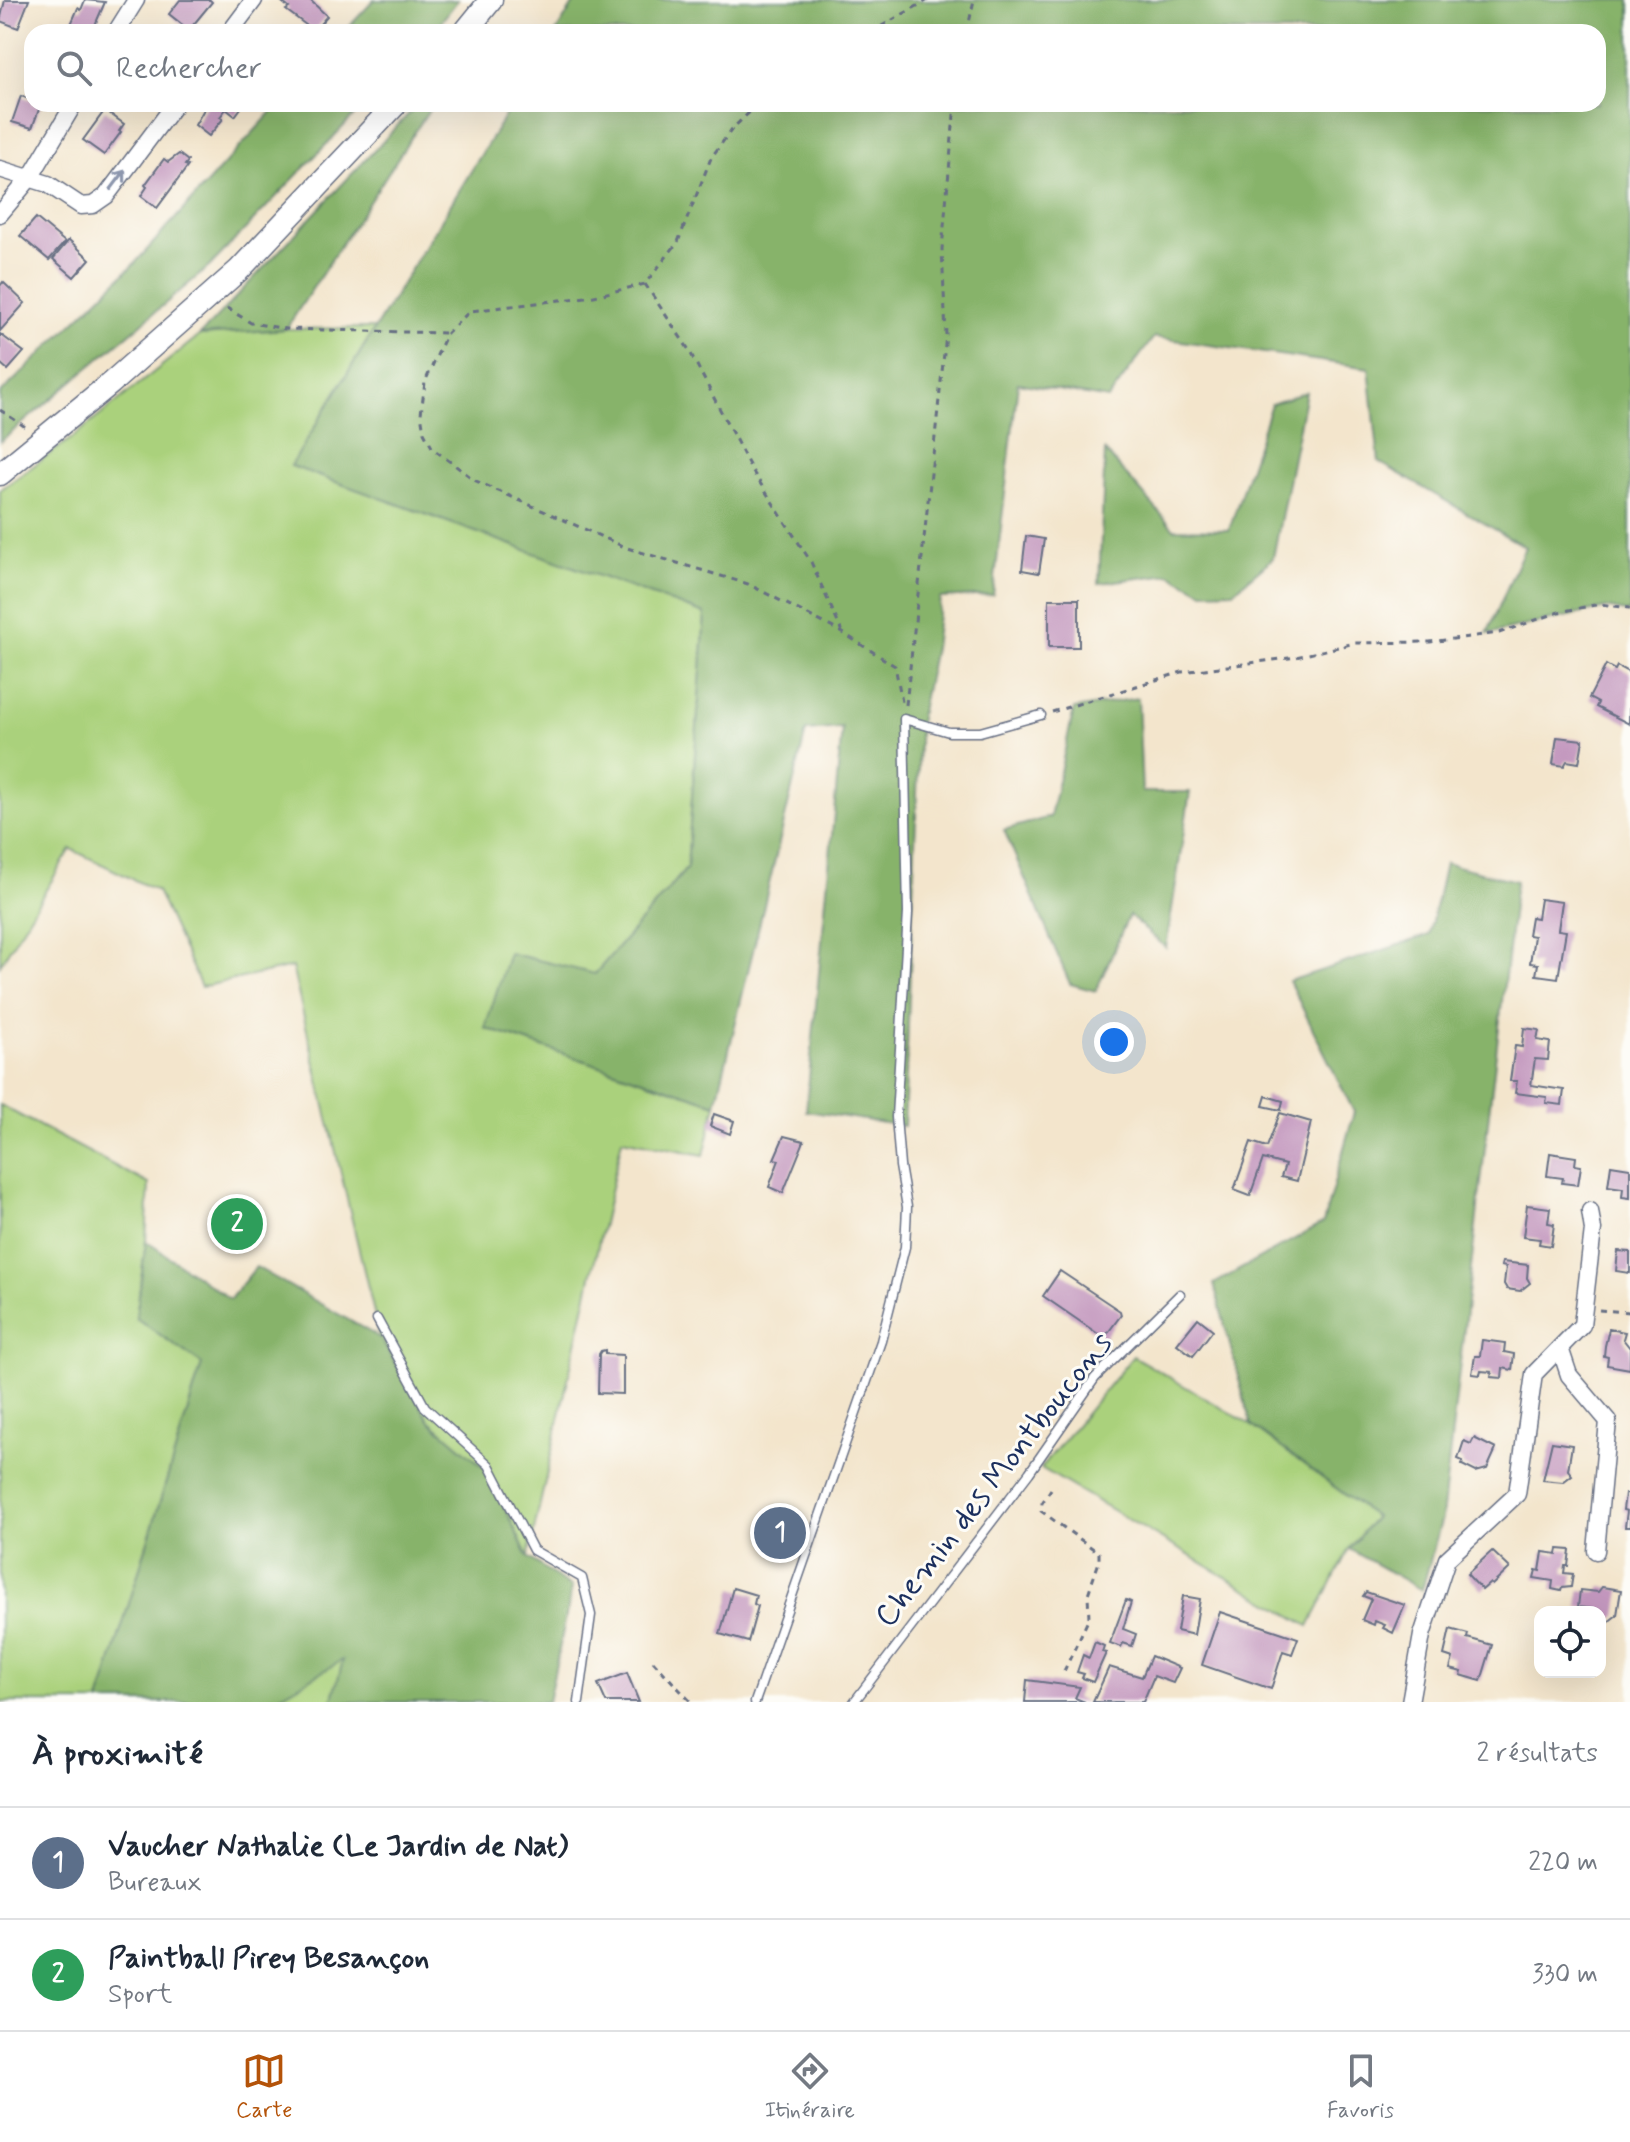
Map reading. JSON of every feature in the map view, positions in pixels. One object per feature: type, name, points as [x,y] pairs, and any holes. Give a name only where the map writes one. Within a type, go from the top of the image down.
[{"type":"main road","points":[[472,24],[491,0]]},
{"type":"main road","points":[[0,474],[111,383],[239,270],[388,112]]},
{"type":"street","points":[[121,24],[136,0]]},
{"type":"street","points":[[236,24],[254,0]]},
{"type":"street","points":[[0,214],[30,178],[69,112]]},
{"type":"street","points":[[0,169],[48,184],[81,206],[93,205],[106,196],[169,112]]},
{"type":"street","points":[[1410,1702],[1422,1635],[1447,1559],[1517,1494],[1534,1374],[1582,1325],[1593,1230],[1590,1211]]},
{"type":"street","points":[[1560,1348],[1569,1375],[1608,1421],[1596,1551]]},
{"type":"lane","points":[[755,1702],[881,1341],[905,1247],[907,1207],[896,1117],[908,913],[904,719],[949,732],[980,732],[1041,715]]},
{"type":"lane","name":"Chemin des Montboucons","points":[[854,1702],[1029,1473],[1095,1378],[1180,1294]]},
{"type":"lane","points":[[377,1319],[425,1407],[489,1465],[533,1550],[582,1578],[591,1615],[579,1702]]},
{"type":"path","points":[[885,24],[928,0]]},
{"type":"path","points":[[969,24],[974,0]]},
{"type":"path","points":[[750,112],[732,129],[711,158],[678,242],[645,284],[594,296],[470,311],[447,333],[425,382],[421,414],[424,432],[433,449],[476,481],[627,548],[748,584],[843,633],[895,666],[900,681],[904,719]]},
{"type":"path","points":[[904,719],[946,335],[942,249],[954,112]]},
{"type":"path","points":[[645,284],[689,350],[751,469],[811,562],[843,633]]},
{"type":"path","points":[[209,296],[251,323],[286,329],[447,333]]},
{"type":"path","points":[[0,410],[44,438]]},
{"type":"path","points":[[1041,715],[1182,672],[1296,657],[1355,643],[1430,642],[1499,633],[1559,612],[1600,604],[1630,608]]},
{"type":"path","points":[[1584,1310],[1630,1312]]},
{"type":"path","points":[[1051,1489],[1042,1503],[1041,1511],[1099,1553],[1088,1594],[1089,1618],[1064,1671]]},
{"type":"path","points":[[653,1661],[691,1702]]},
{"type":"green space","points":[[374,0],[458,0],[439,24],[352,24]]},
{"type":"green space","points":[[576,0],[1630,0],[1630,613],[1606,608],[1487,634],[1525,547],[1379,462],[1369,368],[1154,337],[1108,399],[1018,383],[993,595],[940,598],[934,648],[920,716],[904,1126],[806,1111],[842,728],[806,731],[716,1104],[485,1028],[509,953],[595,974],[687,868],[705,614],[291,466],[507,112],[1606,112],[1606,24],[561,24]]},
{"type":"green space","points":[[272,112],[357,112],[210,266],[0,442],[0,394],[136,262]]},
{"type":"green space","points":[[410,112],[428,112],[286,329],[200,335]]},
{"type":"green space","points":[[375,328],[291,466],[705,614],[687,868],[595,974],[485,1028],[716,1104],[704,1155],[622,1139],[528,1557],[486,1469],[429,1420],[380,1338],[292,967],[201,987],[157,891],[71,849],[0,965],[0,490],[72,438],[200,335],[286,329]]},
{"type":"green space","points":[[1306,392],[1273,558],[1234,591],[1203,592],[1170,574],[1099,583],[1105,451],[1174,529],[1229,530],[1271,404]]},
{"type":"green space","points":[[1138,698],[1142,792],[1190,792],[1166,948],[1129,915],[1096,991],[1070,984],[1004,830],[1050,817],[1074,709]]},
{"type":"green space","points":[[1445,863],[1516,881],[1442,1518],[1422,1590],[1349,1549],[1375,1517],[1251,1425],[1214,1284],[1323,1223],[1354,1112],[1289,981],[1429,935]]},
{"type":"green space","points":[[0,1105],[149,1184],[146,1241],[136,1317],[202,1364],[99,1702],[0,1702]]},
{"type":"green space","points":[[146,1241],[230,1299],[256,1267],[380,1338],[429,1420],[486,1469],[528,1557],[572,1588],[548,1702],[332,1702],[343,1660],[269,1702],[99,1702],[202,1364],[136,1318]]},
{"type":"green space","points":[[1133,1356],[1251,1425],[1375,1517],[1349,1549],[1309,1626],[1041,1468]]},
{"type":"green space","points":[[344,1659],[332,1702],[269,1702]]},
{"type":"building","points":[[5,0],[29,0],[18,28],[0,21]]},
{"type":"building","points":[[85,0],[105,2],[95,24],[71,24],[78,8],[81,10]]},
{"type":"building","points":[[180,0],[212,2],[194,24],[182,24],[169,14]]},
{"type":"building","points":[[310,0],[327,16],[320,24],[305,24],[286,10],[289,8],[282,2]]},
{"type":"building","points":[[21,96],[24,97],[24,112],[38,112],[32,128],[12,122]]},
{"type":"building","points":[[104,112],[124,124],[104,155],[83,140]]},
{"type":"building","points":[[202,112],[224,112],[220,117],[223,119],[209,136],[195,125]]},
{"type":"building","points":[[179,154],[188,161],[185,165],[188,166],[157,208],[141,196],[147,187],[145,185],[164,159],[168,162]]},
{"type":"building","points":[[36,218],[65,242],[49,260],[20,236]]},
{"type":"building","points":[[69,240],[90,259],[74,277],[53,259]]},
{"type":"building","points":[[3,282],[25,303],[0,331],[0,286]]},
{"type":"building","points":[[0,334],[24,352],[8,370],[0,363]]},
{"type":"building","points":[[1026,536],[1044,539],[1039,573],[1022,570]]},
{"type":"building","points":[[1049,599],[1079,599],[1079,647],[1049,647]]},
{"type":"building","points":[[1606,665],[1615,670],[1617,666],[1630,673],[1629,724],[1596,707],[1598,703],[1589,698]]},
{"type":"building","points":[[1557,737],[1583,740],[1579,763],[1567,761],[1564,766],[1553,764]]},
{"type":"building","points":[[1540,899],[1562,902],[1558,930],[1566,931],[1558,978],[1536,975],[1538,964],[1530,963],[1534,936],[1528,935],[1531,917],[1537,918]]},
{"type":"building","points":[[1524,1028],[1539,1030],[1537,1040],[1550,1042],[1548,1060],[1535,1059],[1531,1085],[1564,1090],[1562,1105],[1546,1103],[1547,1097],[1515,1093],[1517,1081],[1510,1081],[1515,1046],[1522,1047]]},
{"type":"building","points":[[1266,1096],[1283,1101],[1281,1110],[1263,1106]]},
{"type":"building","points":[[1280,1113],[1311,1122],[1297,1181],[1281,1177],[1285,1165],[1263,1159],[1250,1196],[1234,1190],[1251,1142],[1267,1147]]},
{"type":"building","points":[[714,1114],[734,1121],[730,1134],[710,1126]]},
{"type":"building","points":[[784,1136],[804,1141],[783,1193],[769,1187],[779,1160],[774,1159]]},
{"type":"building","points":[[1550,1153],[1576,1157],[1575,1165],[1581,1166],[1578,1185],[1562,1183],[1563,1178],[1547,1176]]},
{"type":"building","points":[[1611,1165],[1630,1168],[1630,1198],[1622,1197],[1623,1188],[1608,1186]]},
{"type":"building","points":[[1527,1205],[1550,1208],[1548,1223],[1554,1224],[1551,1246],[1539,1244],[1540,1239],[1523,1237]]},
{"type":"building","points":[[1618,1251],[1630,1252],[1630,1273],[1616,1271]]},
{"type":"building","points":[[1502,1262],[1528,1265],[1527,1278],[1530,1283],[1520,1291],[1507,1289],[1504,1284],[1506,1267],[1501,1266]]},
{"type":"building","points":[[1060,1271],[1120,1311],[1121,1315],[1104,1338],[1043,1296]]},
{"type":"building","points":[[1198,1318],[1213,1330],[1193,1356],[1177,1344]]},
{"type":"building","points":[[1609,1329],[1625,1332],[1623,1339],[1630,1348],[1630,1369],[1607,1365],[1608,1357],[1604,1356]]},
{"type":"building","points":[[1482,1340],[1505,1343],[1504,1352],[1514,1354],[1512,1370],[1503,1368],[1502,1378],[1491,1377],[1492,1372],[1472,1374],[1475,1356],[1480,1356]]},
{"type":"building","points":[[605,1350],[605,1354],[623,1355],[623,1394],[598,1393],[599,1354]]},
{"type":"building","points":[[1474,1438],[1496,1449],[1487,1469],[1476,1472],[1462,1465],[1463,1461],[1458,1459],[1464,1441],[1471,1444]]},
{"type":"building","points":[[1552,1442],[1572,1445],[1568,1470],[1572,1475],[1563,1482],[1543,1480]]},
{"type":"building","points":[[1625,1494],[1630,1494],[1630,1527],[1625,1527]]},
{"type":"building","points":[[1558,1549],[1570,1550],[1564,1573],[1573,1574],[1571,1587],[1562,1588],[1561,1591],[1552,1589],[1553,1581],[1534,1578],[1536,1570],[1540,1571],[1543,1552],[1557,1554]]},
{"type":"building","points":[[1492,1551],[1510,1568],[1482,1590],[1467,1574]]},
{"type":"building","points":[[1602,1587],[1621,1590],[1617,1615],[1608,1622],[1606,1606],[1578,1606],[1580,1590],[1598,1592]]},
{"type":"building","points":[[733,1588],[756,1595],[754,1604],[758,1606],[748,1642],[720,1634]]},
{"type":"building","points":[[1366,1592],[1405,1605],[1393,1633],[1383,1628],[1385,1625],[1362,1620],[1371,1599],[1363,1596]]},
{"type":"building","points":[[1183,1596],[1200,1599],[1194,1635],[1177,1631]]},
{"type":"building","points":[[1126,1600],[1131,1602],[1123,1629],[1136,1634],[1132,1646],[1123,1643],[1121,1647],[1110,1643]]},
{"type":"building","points":[[1220,1612],[1298,1638],[1292,1654],[1283,1651],[1271,1689],[1202,1665]]},
{"type":"building","points":[[1450,1629],[1492,1645],[1481,1681],[1450,1669],[1453,1658],[1444,1655]]},
{"type":"building","points":[[1095,1642],[1104,1646],[1102,1652],[1106,1653],[1093,1682],[1082,1678],[1084,1674],[1077,1672],[1083,1655],[1089,1658]]},
{"type":"building","points":[[1151,1656],[1180,1668],[1173,1683],[1154,1676],[1143,1702],[1093,1702],[1109,1667],[1142,1677]]},
{"type":"building","points":[[627,1673],[639,1702],[606,1702],[598,1684]]},
{"type":"building","points":[[1027,1680],[1080,1687],[1075,1698],[1085,1702],[1025,1702]]},
{"type":"place","name":"Paintball Pirey Besançon","points":[[237,1224]]},
{"type":"place","name":"Vaucher Nathalie (Le Jardin de Nat)","points":[[780,1533]]}]
